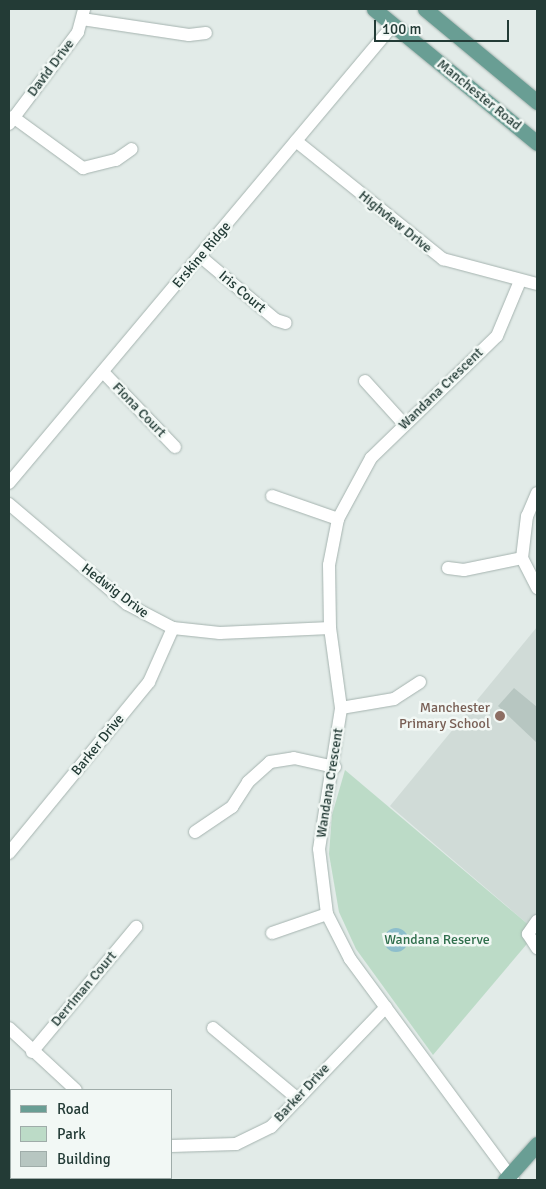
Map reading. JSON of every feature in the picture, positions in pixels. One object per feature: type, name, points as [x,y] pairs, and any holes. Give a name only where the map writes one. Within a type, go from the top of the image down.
[{"type":"main road","name":"Manchester Road","points":[[374,9],[537,143]]},
{"type":"main road","points":[[425,9],[537,102]]},
{"type":"main road","points":[[509,1179],[537,1144]]},
{"type":"street","points":[[83,14],[189,35],[206,33]]},
{"type":"street","name":"David Drive","points":[[11,121],[78,32],[83,14]]},
{"type":"street","name":"Erskine Ridge","points":[[9,483],[201,257],[393,25]]},
{"type":"street","points":[[11,121],[84,168],[116,160],[132,148]]},
{"type":"street","name":"Highview Drive","points":[[296,141],[442,259],[537,284]]},
{"type":"street","name":"Iris Court","points":[[201,257],[276,320],[286,323]]},
{"type":"street","name":"Wandana Crescent","points":[[509,1179],[350,959],[327,914],[319,848],[335,767],[341,708],[330,628],[329,565],[338,519],[371,458],[497,336],[520,281]]},
{"type":"street","name":"Fiona Court","points":[[103,372],[175,447]]},
{"type":"street","points":[[365,381],[404,424]]},
{"type":"street","points":[[537,493],[526,516],[522,558],[537,588]]},
{"type":"street","points":[[272,496],[338,519]]},
{"type":"street","name":"Hedwig Drive","points":[[9,504],[127,604],[173,628],[220,633],[330,628]]},
{"type":"street","points":[[448,568],[464,570],[522,558]]},
{"type":"street","name":"Barker Drive","points":[[9,854],[149,682],[173,628]]},
{"type":"street","points":[[341,708],[394,699],[420,682]]},
{"type":"street","points":[[194,832],[232,807],[248,782],[270,762],[294,758],[335,767]]},
{"type":"street","points":[[272,933],[327,914]]},
{"type":"street","points":[[534,945],[529,931],[537,921]]},
{"type":"street","name":"Derriman Court","points":[[32,1052],[136,927]]},
{"type":"street","name":"Barker Drive","points":[[172,1146],[236,1144],[271,1126],[386,1007]]},
{"type":"street","points":[[9,1028],[32,1052],[75,1089]]},
{"type":"street","points":[[213,1028],[298,1099]]},
{"type":"shaded area","name":"Manchester Primary School","points":[[537,627],[537,932],[390,806]]},
{"type":"green space","name":"Wandana Reserve","points":[[345,770],[537,932],[433,1055],[356,949],[339,912],[329,854],[332,815]]},
{"type":"water","points":[[396,928],[404,932],[408,940],[404,948],[396,952],[388,948],[384,940],[388,932]]},
{"type":"building","points":[[514,688],[537,707],[537,743],[498,706]]},
{"type":"place","name":"Manchester Primary School","points":[[500,716]]}]
